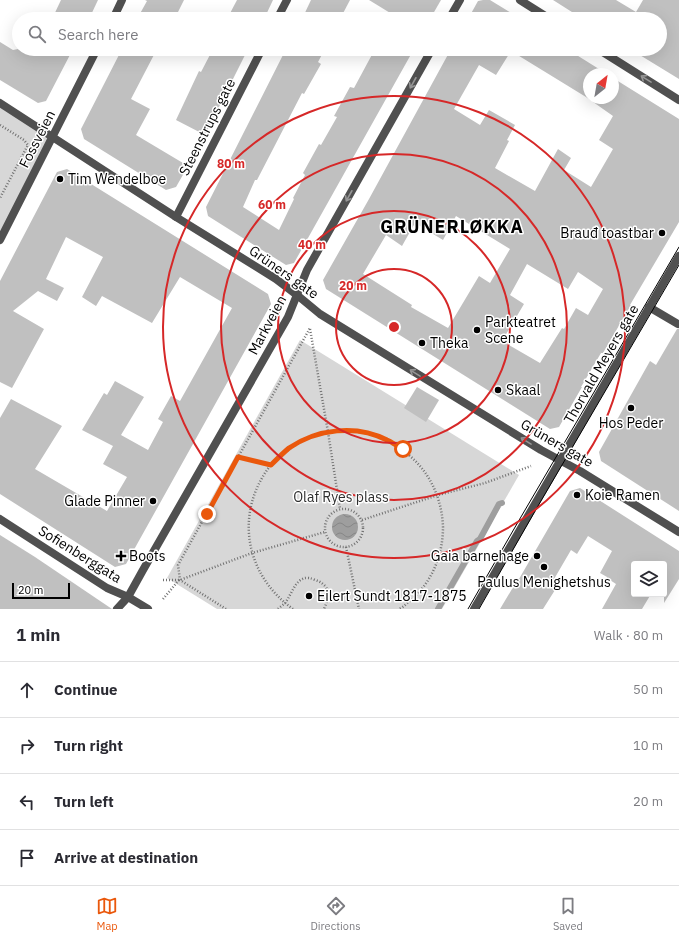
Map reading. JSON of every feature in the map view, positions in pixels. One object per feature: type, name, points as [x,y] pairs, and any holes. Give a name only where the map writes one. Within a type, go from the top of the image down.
[{"type":"street","points":[[116,12],[122,0]]},
{"type":"street","points":[[281,12],[287,0]]},
{"type":"street","points":[[453,12],[460,0]]},
{"type":"street","points":[[520,0],[539,12]]},
{"type":"street","name":"Fossveien","points":[[0,240],[93,56]]},
{"type":"street","name":"Steenstrups gate","points":[[176,217],[258,56]]},
{"type":"street","name":"Markveien","points":[[117,609],[128,597],[288,317],[307,270],[428,56]]},
{"type":"street","points":[[609,56],[679,100]]},
{"type":"street","name":"Grüners gate","points":[[0,102],[176,217],[276,279],[320,314],[540,450],[586,475],[679,532]]},
{"type":"street","name":"Thorvald Meyers gate","points":[[474,609],[679,256]]},
{"type":"street","points":[[649,307],[678,324]]},
{"type":"street","name":"Sofienberggata","points":[[0,519],[107,588],[128,597],[148,609]]},
{"type":"path","points":[[0,125],[24,140],[28,145],[0,198]]},
{"type":"path","points":[[310,321],[340,509]]},
{"type":"path","points":[[163,599],[180,580],[178,565],[310,328]]},
{"type":"path","points":[[292,609],[274,593],[264,581],[257,568],[248,534],[249,515],[254,496],[262,478],[271,465],[289,449],[308,438],[328,432],[348,430],[367,433],[386,439],[403,449],[418,462],[438,495],[443,516],[443,537],[439,557],[430,577],[418,594],[399,609]]},
{"type":"path","points":[[238,457],[271,465]]},
{"type":"path","points":[[362,520],[438,495],[485,483],[531,466]]},
{"type":"path","points":[[340,509],[350,509],[359,515],[362,520],[363,530],[359,540],[351,546],[346,547],[335,545],[327,537],[325,532],[326,520],[334,511],[340,509]]},
{"type":"path","points":[[163,580],[180,580],[252,553],[325,532]]},
{"type":"path","points":[[346,547],[359,609]]},
{"type":"path","points":[[278,609],[285,603],[300,580],[306,578],[311,578],[327,588],[330,594],[324,609]]},
{"type":"path","points":[[180,580],[226,609]]},
{"type":"green space","points":[[0,103],[53,137],[0,239]]},
{"type":"green space","name":"Olaf Ryes plass","points":[[300,340],[519,475],[442,609],[217,609],[167,578]]},
{"type":"water","points":[[345,514],[354,518],[358,527],[354,536],[345,540],[336,536],[332,527],[336,518]]},
{"type":"building","points":[[61,0],[98,0],[92,12],[55,12]]},
{"type":"building","points":[[145,0],[184,0],[178,12],[141,12],[147,1]]},
{"type":"building","points":[[237,0],[273,0],[267,12],[231,12]]},
{"type":"building","points":[[311,0],[350,0],[344,12],[305,12]]},
{"type":"building","points":[[369,0],[441,0],[434,12],[389,12]]},
{"type":"building","points":[[490,0],[510,12],[472,12],[478,1]]},
{"type":"building","points":[[553,0],[616,0],[636,12],[572,12]]},
{"type":"building","points":[[643,0],[679,0],[679,79],[641,56],[667,56],[667,12],[636,12]]},
{"type":"building","points":[[0,42],[12,49],[12,56],[69,56],[46,101],[38,103],[0,80]]},
{"type":"building","points":[[118,56],[153,56],[131,99],[150,109],[136,135],[188,166],[176,187],[166,190],[84,139],[81,129]]},
{"type":"building","points":[[209,56],[244,56],[205,135],[176,120],[199,71],[201,72]]},
{"type":"building","points":[[282,56],[321,56],[318,62],[321,64],[304,94],[302,93],[257,180],[255,180],[243,207],[279,230],[305,175],[303,173],[319,144],[321,145],[337,117],[334,116],[350,87],[354,88],[371,56],[410,56],[294,263],[286,265],[208,216],[206,207]]},
{"type":"building","points":[[447,56],[508,56],[496,75],[479,65],[454,109],[480,125],[489,110],[515,125],[507,140],[509,141],[495,168],[535,191],[558,149],[571,158],[564,170],[591,187],[613,149],[599,140],[613,116],[596,104],[619,104],[619,82],[679,119],[679,222],[603,353],[601,353],[581,387],[559,427],[550,429],[326,289],[323,280]],"holes":[[[456,216],[510,249],[490,283],[479,276],[448,328],[411,307],[412,305],[363,274],[386,235],[402,246],[415,223],[443,240]],[[527,264],[568,289],[578,272],[603,289],[588,315],[576,308],[564,329],[562,328],[540,363],[502,341],[524,304],[510,295]]]},
{"type":"building","points":[[519,56],[578,56],[597,68],[583,68],[583,95]]},
{"type":"building","points":[[67,169],[268,294],[271,304],[126,564],[115,567],[0,494],[0,418],[11,399],[62,426],[35,469],[107,511],[127,477],[103,464],[113,446],[82,430],[104,393],[107,395],[115,381],[144,397],[121,435],[148,450],[163,422],[158,419],[171,396],[180,401],[232,308],[180,277],[152,323],[102,296],[96,306],[82,297],[103,257],[66,237],[46,279],[64,288],[57,301],[38,291],[13,311],[44,329],[12,388],[0,382],[0,281],[57,172]]},
{"type":"building","points":[[677,329],[679,329],[679,511],[601,461],[599,452],[650,361],[656,365]]},
{"type":"building","points":[[417,387],[439,400],[426,422],[404,408]]},
{"type":"building","points":[[580,488],[679,551],[679,579],[664,603],[664,597],[667,597],[667,561],[631,561],[631,597],[649,597],[642,609],[602,609],[616,584],[600,573],[612,551],[588,536],[577,554],[571,550],[550,586],[555,590],[543,609],[500,609],[570,491]]},
{"type":"building","points":[[0,535],[35,557],[112,609],[0,609]]},
{"type":"waterway","points":[[438,609],[499,504],[502,503]]},
{"type":"tram line","points":[[468,609],[679,247]]},
{"type":"tram line","points":[[479,609],[679,265]]},
{"type":"place","name":"Tim Wendelboe","points":[[60,179]]},
{"type":"place","name":"Brauđ toastbar","points":[[662,233]]},
{"type":"place","name":"Parkteatret Scene","points":[[477,330]]},
{"type":"place","name":"Theka","points":[[422,343]]},
{"type":"place","name":"Skaal","points":[[498,390]]},
{"type":"place","name":"Hos Peder","points":[[631,408]]},
{"type":"place","name":"Koie Ramen","points":[[577,495]]},
{"type":"place","name":"Glade Pinner","points":[[153,501]]},
{"type":"place","name":"Boots","points":[[121,556]]},
{"type":"place","name":"Gaia barnehage","points":[[537,556]]},
{"type":"place","name":"Paulus Menighetshus","points":[[544,567]]},
{"type":"place","name":"Eilert Sundt 1817-1875","points":[[309,596]]},
{"type":"district","name":"GRÜNERLØKKA","points":[[452,226]]},
{"type":"route","points":[[207,514],[238,457],[271,465],[289,449],[308,438],[328,432],[348,430],[367,433],[386,439],[403,449]]}]
